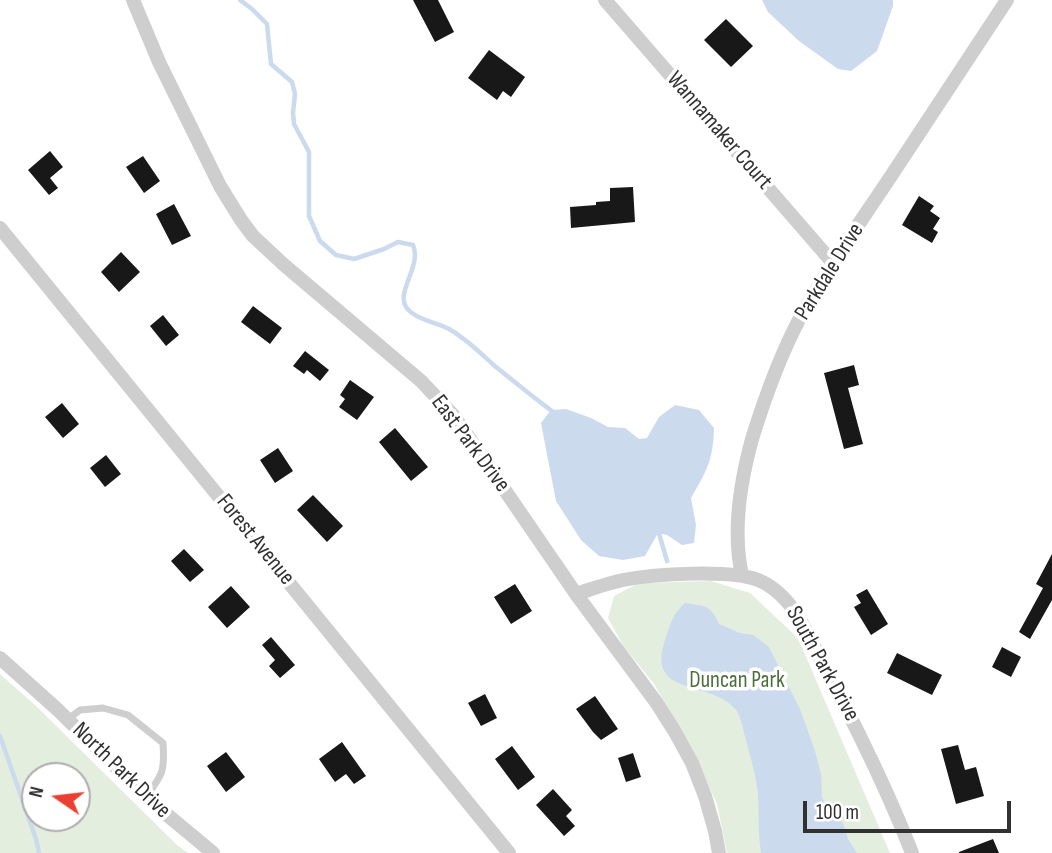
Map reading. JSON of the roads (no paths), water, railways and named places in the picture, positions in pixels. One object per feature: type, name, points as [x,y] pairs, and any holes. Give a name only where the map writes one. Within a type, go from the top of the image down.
[{"type":"street","name":"East Park Drive","points":[[133,0],[159,62],[229,204],[253,236],[421,381],[454,416],[675,732],[692,763],[705,796],[719,853]]},
{"type":"street","name":"Wannamaker Court","points":[[605,0],[833,263]]},
{"type":"street","name":"Parkdale Drive","points":[[742,576],[737,539],[738,510],[747,458],[761,409],[779,362],[833,263],[1007,0]]},
{"type":"street","name":"Forest Avenue","points":[[0,228],[509,853]]},
{"type":"street","name":"South Park Drive","points":[[576,594],[623,580],[673,575],[742,576],[759,580],[775,589],[799,616],[858,729],[912,853]]},
{"type":"street","name":"North Park Drive","points":[[0,658],[68,719],[146,797],[214,853]]},
{"type":"lane","points":[[68,719],[80,710],[103,708],[128,715],[163,743],[165,764],[162,776],[146,797]]},
{"type":"water","points":[[762,0],[893,0],[893,6],[877,51],[851,71],[838,69],[799,41],[768,12]]},
{"type":"water","points":[[675,405],[699,410],[714,428],[708,465],[691,498],[696,525],[694,543],[682,545],[667,535],[658,533],[645,556],[623,560],[599,556],[581,540],[556,501],[541,423],[551,410],[566,409],[608,427],[625,428],[639,439],[647,438],[659,417]]},
{"type":"water","points":[[685,603],[706,608],[713,613],[719,624],[753,635],[769,647],[800,709],[815,751],[821,774],[822,797],[827,809],[843,823],[848,839],[857,853],[761,853],[757,787],[737,711],[712,694],[672,680],[664,671],[661,659],[665,640],[675,615]]},
{"type":"waterway","points":[[240,0],[267,24],[271,64],[292,82],[295,94],[294,124],[309,152],[309,216],[320,241],[336,255],[354,259],[398,242],[413,245],[414,261],[404,294],[406,307],[415,315],[462,337],[556,414]]},
{"type":"waterway","points":[[658,530],[667,561]]},
{"type":"waterway","points":[[0,736],[39,853]]},
{"type":"park label","name":"Duncan Park","points":[[737,681]]}]
